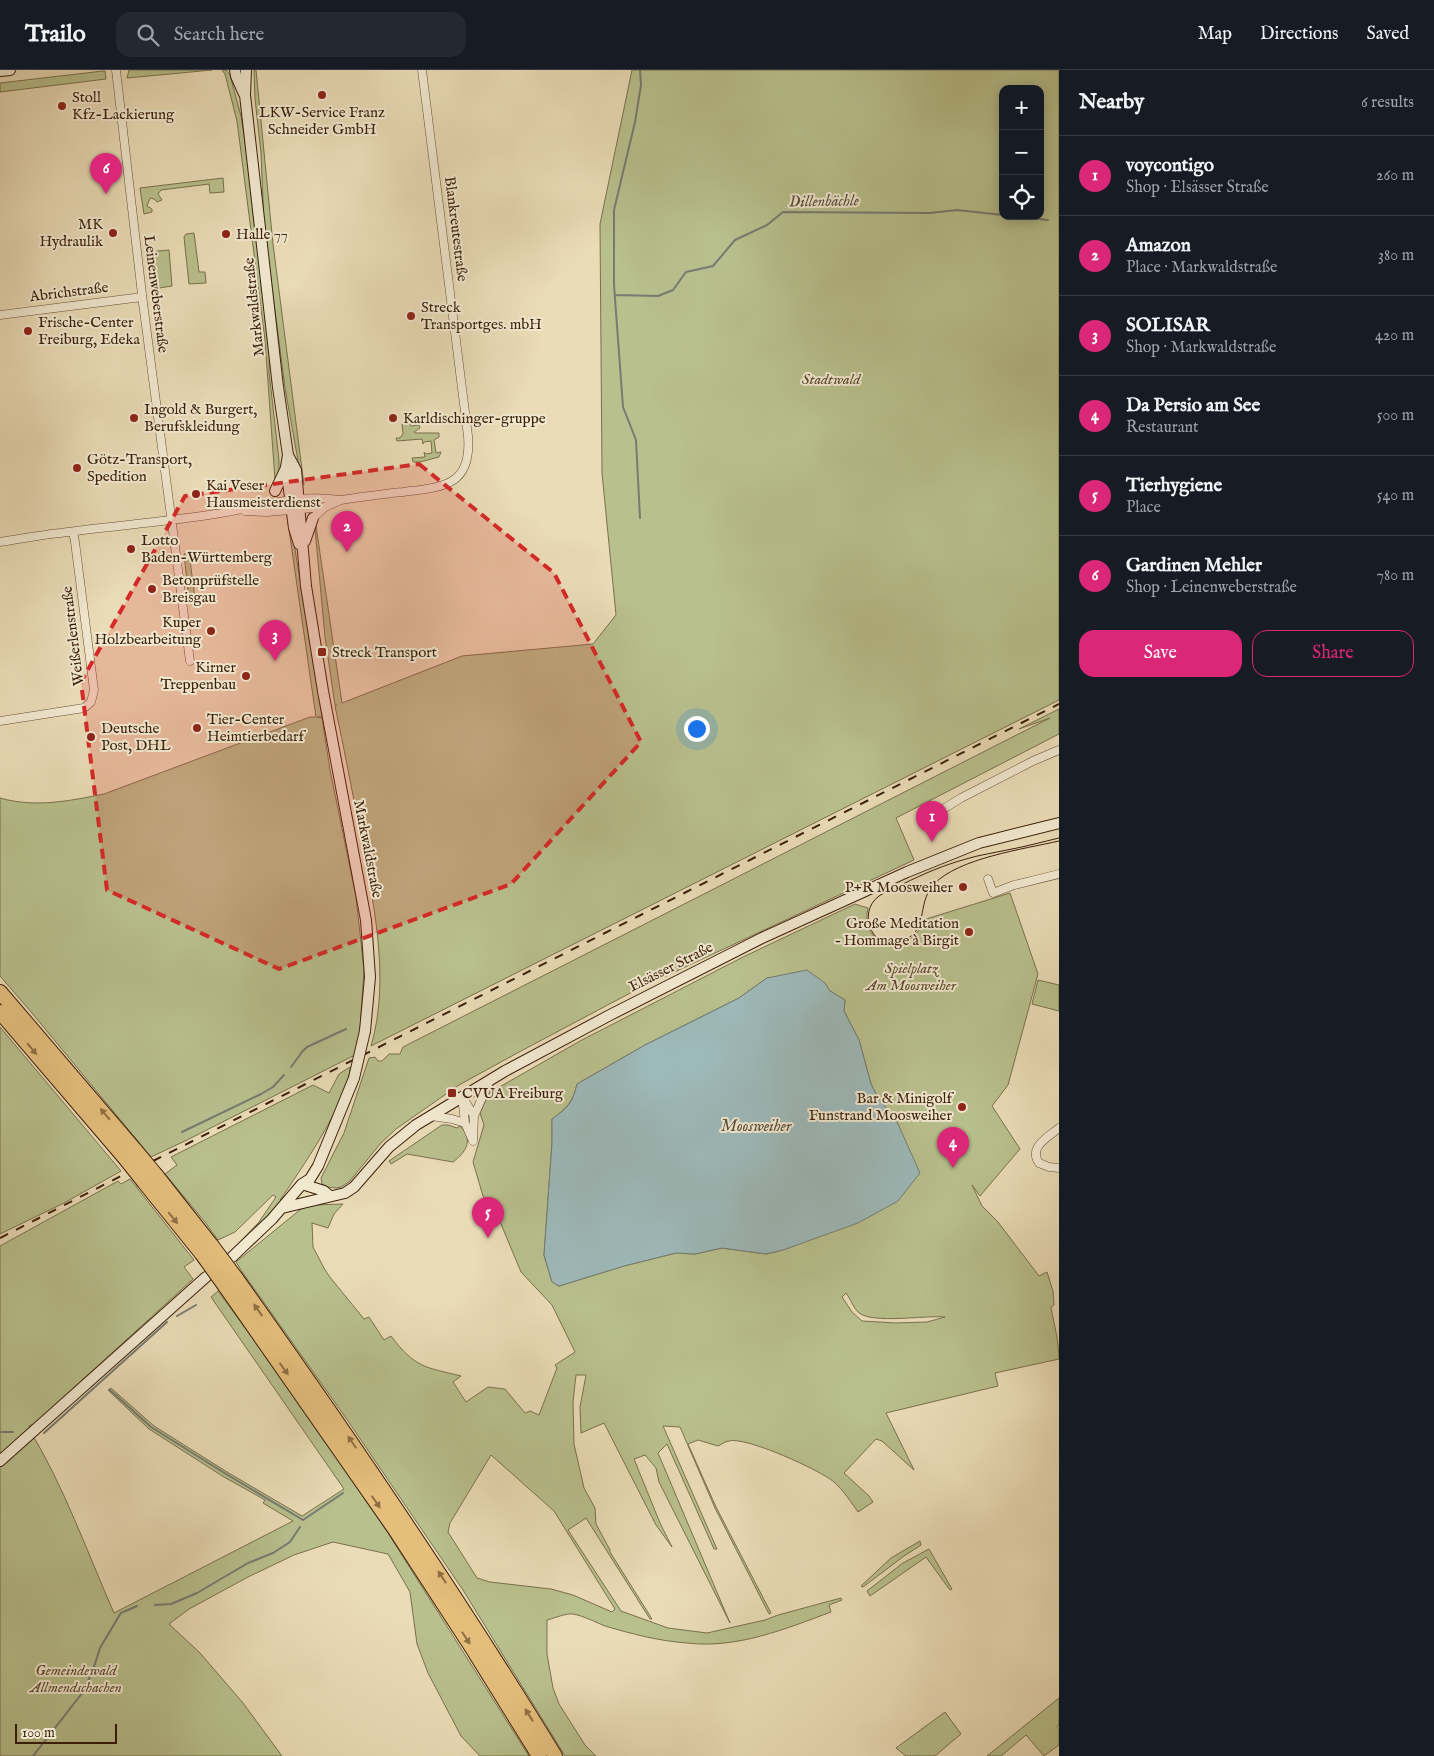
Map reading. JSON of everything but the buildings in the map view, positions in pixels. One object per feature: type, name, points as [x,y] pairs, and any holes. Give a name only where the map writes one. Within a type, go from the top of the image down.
[{"type":"highway","points":[[0,992],[207,1250],[230,1282],[474,1651],[538,1756]]},
{"type":"highway","points":[[0,1012],[130,1154]]},
{"type":"highway","points":[[230,1282],[320,1396],[407,1523],[480,1635],[555,1756]]},
{"type":"main road","points":[[0,71],[10,70]]},
{"type":"main road","name":"Markwaldstraße","points":[[240,72],[245,95],[278,387],[288,455],[286,467],[295,504]]},
{"type":"main road","name":"Markwaldstraße","points":[[232,1257],[282,1208],[302,1184],[310,1179],[318,1166],[343,1110],[354,1078],[365,1031],[370,977],[370,954],[366,920],[323,691],[302,549],[297,543],[296,470],[288,455]]},
{"type":"main road","points":[[274,491],[286,467]]},
{"type":"main road","points":[[302,549],[313,518]]},
{"type":"main road","name":"Elsässer Straße","points":[[282,1208],[346,1193],[354,1187],[389,1147],[416,1126],[462,1096],[638,1001],[762,938],[858,893],[964,849],[1059,823]]},
{"type":"main road","points":[[302,1184],[324,1191],[330,1196]]},
{"type":"main road","points":[[302,1184],[306,1194],[317,1199]]},
{"type":"main road","points":[[0,1461],[206,1277]]},
{"type":"street","name":"Leinenweberstraße","points":[[116,70],[142,297],[172,520]]},
{"type":"street","name":"Blankreutestraße","points":[[295,504],[321,497],[340,500],[443,486],[454,480],[461,472],[466,461],[469,450],[468,436],[422,70]]},
{"type":"street","name":"Abrichstraße","points":[[0,315],[142,297]]},
{"type":"street","points":[[261,504],[274,491]]},
{"type":"street","name":"Blankreutestraße","points":[[313,518],[325,507],[340,500]]},
{"type":"street","points":[[0,542],[172,520],[240,510],[261,504],[295,504]]},
{"type":"street","name":"Blankreutestraße","points":[[295,504],[325,507]]},
{"type":"street","points":[[240,510],[267,512],[295,504]]},
{"type":"street","points":[[172,520],[190,661]]},
{"type":"street","name":"Weißerlenstraße","points":[[0,721],[84,708],[91,702],[94,690],[76,542],[73,532]]},
{"type":"street","points":[[932,816],[961,798],[1059,750]]},
{"type":"street","points":[[988,879],[992,893],[1014,885],[1059,874]]},
{"type":"street","points":[[462,1096],[465,1123],[473,1142],[474,1116],[490,1080]]},
{"type":"street","points":[[462,1096],[474,1116]]},
{"type":"street","points":[[431,1116],[465,1123]]},
{"type":"street","points":[[1059,1128],[1041,1142],[1035,1153],[1039,1163],[1059,1168]]},
{"type":"highlighted area","points":[[419,464],[554,573],[641,742],[511,884],[279,969],[107,890],[81,682],[185,496]]},
{"type":"green space","points":[[129,70],[212,70],[127,78]]},
{"type":"green space","points":[[222,70],[226,70],[230,75],[241,116],[246,148],[270,335],[269,372],[279,460],[279,475],[275,480],[265,340],[237,121],[225,74]]},
{"type":"green space","points":[[254,70],[256,70],[273,244],[304,485],[302,483],[285,388],[264,225],[261,153]]},
{"type":"green space","name":"Stadtwald","points":[[632,70],[1059,70],[1059,700],[371,1046],[380,994],[378,939],[370,885],[335,706],[337,705],[335,705],[325,637],[316,526],[342,703],[462,656],[593,644],[616,615],[602,473],[600,224]]},
{"type":"green space","points":[[105,71],[106,79],[0,92],[0,83]]},
{"type":"green space","points":[[223,178],[224,192],[210,193],[209,184],[161,190],[158,194],[162,200],[157,202],[150,198],[147,206],[152,209],[152,212],[144,214],[140,188]]},
{"type":"green space","points":[[194,233],[199,272],[205,272],[206,283],[189,284],[184,237],[186,234]]},
{"type":"green space","points":[[169,250],[172,286],[153,289],[148,252]]},
{"type":"green space","points":[[402,424],[419,425],[420,428],[415,433],[439,433],[439,437],[434,440],[436,453],[441,452],[439,457],[413,462],[412,458],[425,457],[424,452],[426,454],[432,453],[431,441],[424,442],[423,444],[422,439],[397,441],[396,438],[400,438],[403,434]]},
{"type":"green space","points":[[288,523],[294,543],[322,717],[317,717],[322,718],[330,770],[356,897],[364,970],[360,1029],[355,1055],[151,1157],[0,976],[0,798],[26,803],[39,803],[65,801],[104,794],[310,717],[316,717]]},
{"type":"green space","points":[[189,553],[195,598],[189,599],[184,554]]},
{"type":"green space","points":[[1059,709],[1059,734],[896,818],[914,860],[636,990],[521,1051],[459,1085],[396,1129],[381,1143],[349,1182],[336,1188],[322,1184],[321,1178],[344,1133],[369,1058],[375,1057],[378,1061],[382,1061],[389,1054],[400,1054],[403,1047],[1050,718],[1019,729]]},
{"type":"green space","name":"Spielplatz Am Moosweiher","points":[[1010,893],[1038,974],[1008,1085],[992,1106],[1020,1149],[980,1196],[972,1185],[982,1206],[998,1222],[1039,1276],[1047,1272],[1053,1291],[1054,1305],[1051,1307],[1059,1359],[995,1373],[998,1386],[886,1413],[914,1470],[882,1441],[876,1439],[844,1473],[873,1502],[858,1512],[844,1492],[834,1482],[782,1455],[738,1441],[728,1441],[718,1446],[698,1440],[688,1444],[716,1507],[771,1613],[769,1614],[715,1508],[680,1427],[663,1426],[717,1549],[714,1549],[667,1444],[658,1453],[730,1623],[659,1482],[656,1468],[645,1455],[634,1459],[660,1523],[672,1547],[656,1525],[604,1423],[581,1433],[580,1407],[586,1375],[576,1375],[573,1402],[574,1444],[584,1488],[595,1508],[596,1524],[610,1552],[652,1619],[650,1619],[586,1518],[568,1530],[621,1611],[668,1628],[707,1633],[765,1620],[841,1598],[842,1600],[829,1605],[831,1612],[761,1636],[724,1643],[687,1643],[656,1639],[605,1626],[573,1614],[547,1620],[547,1654],[553,1688],[559,1704],[585,1745],[596,1756],[565,1756],[463,1590],[348,1421],[236,1262],[301,1209],[312,1205],[343,1204],[334,1214],[328,1228],[312,1223],[313,1247],[329,1276],[364,1319],[369,1317],[384,1340],[391,1336],[399,1347],[422,1365],[461,1376],[453,1382],[466,1402],[488,1387],[505,1389],[525,1413],[530,1411],[539,1415],[557,1368],[555,1365],[575,1352],[552,1305],[521,1272],[501,1224],[483,1196],[473,1162],[484,1125],[480,1113],[489,1093],[580,1041],[743,957],[855,904],[868,908],[867,922],[871,933],[878,940],[888,944],[899,944],[909,940],[917,932],[923,920]],"holes":[[[767,978],[825,983],[830,991],[845,1000],[844,1011],[859,1040],[871,1084],[877,1096],[898,1124],[906,1146],[795,1244],[783,1250],[766,1254],[722,1248],[695,1254],[676,1253],[624,1266],[559,1286],[552,1282],[544,1255],[552,1119],[569,1104],[574,1096],[577,1084],[645,1045],[739,998]],[[846,1293],[859,1313],[876,1318],[945,1317],[927,1322],[862,1321],[852,1312],[842,1297]],[[491,1455],[554,1511],[615,1609],[612,1612],[573,1595],[551,1589],[490,1582],[477,1578],[448,1532],[450,1523]]]},
{"type":"green space","points":[[1038,980],[1059,985],[1059,1011],[1032,1004]]},
{"type":"green space","points":[[0,1027],[121,1171],[64,1203],[0,1234]]},
{"type":"green space","points":[[350,1067],[342,1097],[333,1115],[271,1215],[237,1248],[236,1246],[259,1222],[276,1197],[273,1195],[235,1232],[218,1240],[165,1174],[177,1165],[171,1157],[313,1085],[329,1093],[339,1074]]},
{"type":"green space","points":[[442,1125],[457,1128],[460,1126],[467,1136],[465,1150],[453,1162],[407,1154],[391,1164],[389,1161]]},
{"type":"green space","name":"Gemeindewald Allmendschachen","points":[[130,1179],[194,1260],[184,1267],[193,1279],[34,1424],[29,1426],[64,1496],[114,1613],[293,1521],[263,1503],[265,1500],[224,1477],[149,1429],[108,1390],[111,1388],[154,1426],[302,1516],[344,1489],[211,1297],[218,1291],[303,1407],[386,1530],[529,1756],[480,1756],[461,1736],[428,1673],[417,1644],[410,1592],[388,1554],[333,1542],[294,1555],[248,1577],[189,1609],[169,1624],[200,1653],[243,1703],[282,1756],[0,1756],[0,1246],[118,1181],[121,1184]]},
{"type":"green space","points":[[920,1541],[921,1545],[863,1587],[861,1586],[891,1558]]},
{"type":"green space","points":[[929,1549],[952,1589],[950,1590],[926,1557],[870,1596],[867,1591],[903,1563]]},
{"type":"green space","points":[[1059,1698],[1059,1725],[1057,1726],[1059,1729],[1059,1745],[1044,1756],[1026,1735],[1001,1756],[987,1756]]},
{"type":"green space","points":[[945,1712],[961,1734],[935,1756],[906,1756],[896,1748]]},
{"type":"water","name":"Moosweiher","points":[[807,970],[825,983],[830,991],[845,1000],[844,1011],[859,1040],[871,1084],[877,1096],[898,1124],[920,1173],[898,1201],[858,1223],[783,1250],[766,1254],[722,1248],[695,1254],[676,1253],[624,1266],[559,1286],[552,1282],[544,1255],[552,1119],[569,1104],[574,1096],[577,1084],[645,1045],[739,998],[767,978]]},
{"type":"waterway","name":"Dillenbächle","points":[[640,70],[641,85],[635,122],[614,210],[614,285],[623,407],[636,440],[640,518]]},
{"type":"waterway","name":"Dillenbächle","points":[[615,295],[658,296],[673,290],[686,272],[713,266],[735,240],[767,225],[783,212],[930,213],[957,210],[999,215]]},
{"type":"waterway","name":"Dillenbächle","points":[[1044,220],[1048,220]]},
{"type":"waterway","points":[[291,1067],[307,1047],[346,1029]]},
{"type":"waterway","points":[[182,1132],[261,1094],[273,1087],[284,1075]]},
{"type":"waterway","points":[[177,1316],[196,1305]]},
{"type":"waterway","points":[[44,1433],[167,1322]]},
{"type":"waterway","points":[[110,1390],[151,1427],[303,1520],[343,1493]]},
{"type":"waterway","points":[[0,1432],[13,1432]]},
{"type":"waterway","points":[[155,1605],[171,1604],[197,1593],[248,1563],[273,1553],[290,1542],[300,1527]]},
{"type":"waterway","points":[[33,1756],[83,1692],[100,1648],[121,1613],[137,1606]]},
{"type":"tram line","points":[[1059,838],[958,861],[926,873],[888,891],[872,903],[868,921],[871,929],[875,936],[882,941],[890,944],[900,942],[910,937],[916,931],[928,892],[945,875],[975,861],[1059,841]]},
{"type":"railway","points":[[153,1161],[1059,704]]},
{"type":"railway","points":[[0,1238],[123,1175]]},
{"type":"place","name":"LKW-Service Franz Schneider GmbH","points":[[322,95]]},
{"type":"place","name":"Stoll Kfz-Lackierung","points":[[62,106]]},
{"type":"place","name":"Gardinen Mehler","points":[[106,194]]},
{"type":"place","name":"MK Hydraulik","points":[[113,233]]},
{"type":"place","name":"Halle 77","points":[[226,234]]},
{"type":"place","name":"Streck Transportges. mbH","points":[[411,316]]},
{"type":"place","name":"Frische-Center Freiburg, Edeka","points":[[28,331]]},
{"type":"place","name":"Ingold & Burgert, Berufskleidung","points":[[134,418]]},
{"type":"place","name":"Karldischinger-gruppe","points":[[393,418]]},
{"type":"place","name":"Götz-Transport, Spedition","points":[[77,468]]},
{"type":"place","name":"Kai Veser Hausmeisterdienst","points":[[196,494]]},
{"type":"place","name":"Lotto Baden-Württemberg","points":[[131,549]]},
{"type":"place","name":"Amazon","points":[[347,552]]},
{"type":"place","name":"Betonprüfstelle Breisgau","points":[[152,589]]},
{"type":"place","name":"Kuper Holzbearbeitung","points":[[211,631]]},
{"type":"place","name":"Streck Transport","points":[[322,652]]},
{"type":"place","name":"SOLISAR","points":[[275,661]]},
{"type":"place","name":"Kirner Treppenbau","points":[[246,676]]},
{"type":"place","name":"Tier-Center Heimtierbedarf","points":[[197,728]]},
{"type":"place","name":"Deutsche Post, DHL","points":[[91,737]]},
{"type":"place","name":"voycontigo","points":[[932,842]]},
{"type":"place","name":"P+R Moosweiher","points":[[963,887]]},
{"type":"place","name":"Große Meditation – Hommage à Birgit","points":[[969,932]]},
{"type":"place","name":"CVUA Freiburg","points":[[452,1093]]},
{"type":"place","name":"Bar & Minigolf Funstrand Moosweiher","points":[[962,1107]]},
{"type":"place","name":"Da Persio am See","points":[[953,1168]]},
{"type":"place","name":"Tierhygiene","points":[[488,1238]]}]
